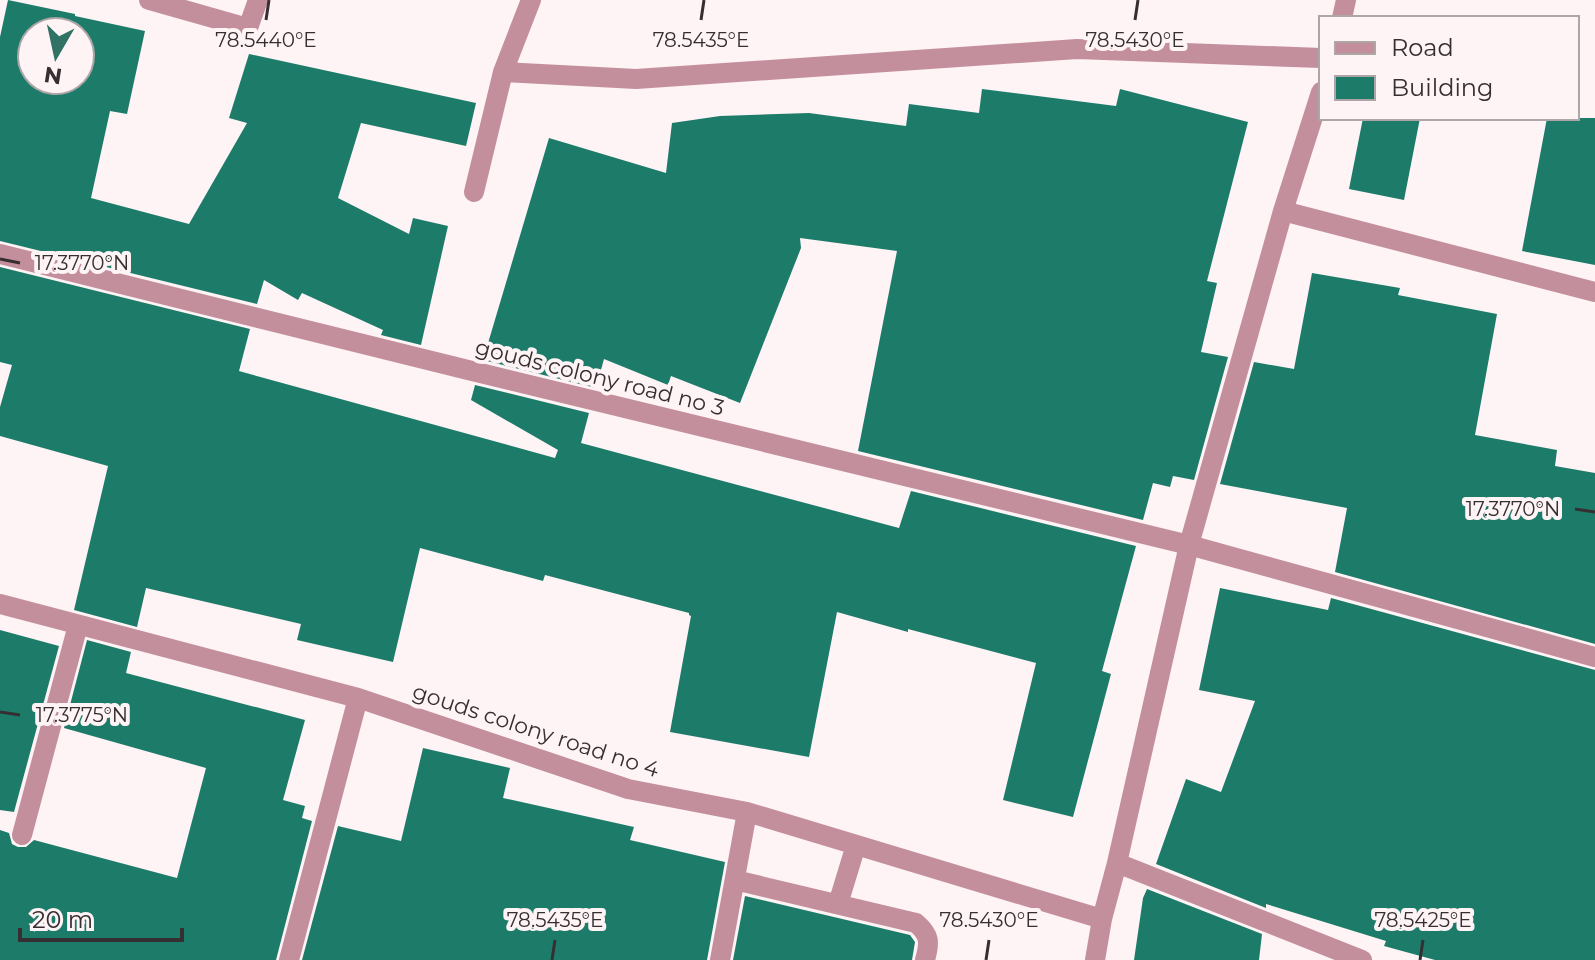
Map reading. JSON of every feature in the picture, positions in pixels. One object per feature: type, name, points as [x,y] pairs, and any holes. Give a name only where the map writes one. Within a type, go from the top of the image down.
[{"type":"street","points":[[149,0],[248,28],[258,0]]},
{"type":"street","points":[[474,192],[503,72],[531,0]]},
{"type":"street","points":[[503,72],[636,79],[1077,49],[1319,58]]},
{"type":"street","points":[[1095,960],[1189,545],[1283,211],[1319,98]]},
{"type":"street","points":[[1283,211],[1595,292]]},
{"type":"street","name":"gouds colony road no 3","points":[[0,254],[1189,545],[1595,657]]},
{"type":"street","name":"gouds colony road no 4","points":[[0,604],[358,698],[628,789],[747,812],[1102,919]]},
{"type":"street","points":[[22,835],[78,625]]},
{"type":"street","points":[[289,960],[358,698]]},
{"type":"street","points":[[720,960],[747,812]]},
{"type":"street","points":[[838,904],[856,845]]},
{"type":"street","points":[[1117,863],[1362,960]]},
{"type":"street","points":[[735,880],[916,923],[926,932],[929,946],[925,960]]},
{"type":"building","points":[[8,0],[75,14],[16,16],[16,96],[96,96],[96,20],[145,31],[127,114],[110,111],[91,198],[189,224],[247,123],[229,118],[249,54],[476,103],[466,146],[361,123],[338,198],[409,234],[413,218],[448,226],[421,345],[381,335],[383,330],[302,293],[298,300],[264,280],[257,304],[0,241],[0,37]]},
{"type":"building","points":[[982,89],[1116,106],[1120,89],[1248,122],[1207,281],[1217,283],[1201,352],[1228,357],[1194,480],[1173,476],[1170,487],[1153,483],[1143,520],[858,451],[897,251],[800,238],[801,248],[740,403],[671,376],[668,385],[604,359],[596,388],[483,360],[549,138],[666,173],[672,123],[720,116],[809,113],[906,126],[909,104],[979,113]]},
{"type":"building","points":[[1595,118],[1595,265],[1522,251],[1547,120]]},
{"type":"building","points":[[1363,120],[1420,120],[1404,200],[1349,189]]},
{"type":"building","points":[[0,267],[250,329],[239,371],[555,458],[558,450],[471,400],[475,385],[589,413],[581,443],[899,528],[911,491],[1136,546],[1102,671],[1111,674],[1073,817],[1003,800],[1036,663],[837,612],[809,757],[670,732],[691,616],[689,613],[545,575],[543,581],[420,548],[393,662],[297,640],[301,624],[146,588],[137,627],[74,610],[108,466],[0,436],[0,407],[12,365],[0,362]]},
{"type":"building","points":[[1312,273],[1400,288],[1398,295],[1497,314],[1475,435],[1557,450],[1555,466],[1595,473],[1595,644],[1335,572],[1347,508],[1220,484],[1254,362],[1294,369]]},
{"type":"building","points":[[1220,588],[1328,610],[1331,598],[1595,670],[1595,960],[1435,960],[1384,946],[1386,941],[1266,904],[1266,908],[1156,864],[1186,779],[1221,792],[1255,701],[1199,690]]},
{"type":"building","points":[[0,630],[59,646],[14,812],[0,810]]},
{"type":"building","points":[[87,640],[131,652],[126,673],[305,720],[283,800],[305,806],[302,818],[312,821],[276,960],[0,960],[0,830],[9,833],[12,844],[18,847],[26,847],[34,840],[177,878],[206,768],[64,728]]},
{"type":"building","points":[[423,748],[510,768],[503,798],[634,827],[630,840],[725,862],[707,960],[302,960],[338,826],[401,841]]},
{"type":"building","points":[[1147,889],[1262,934],[1259,960],[1134,960]]},
{"type":"building","points":[[745,896],[910,935],[915,942],[912,960],[733,960]]}]
